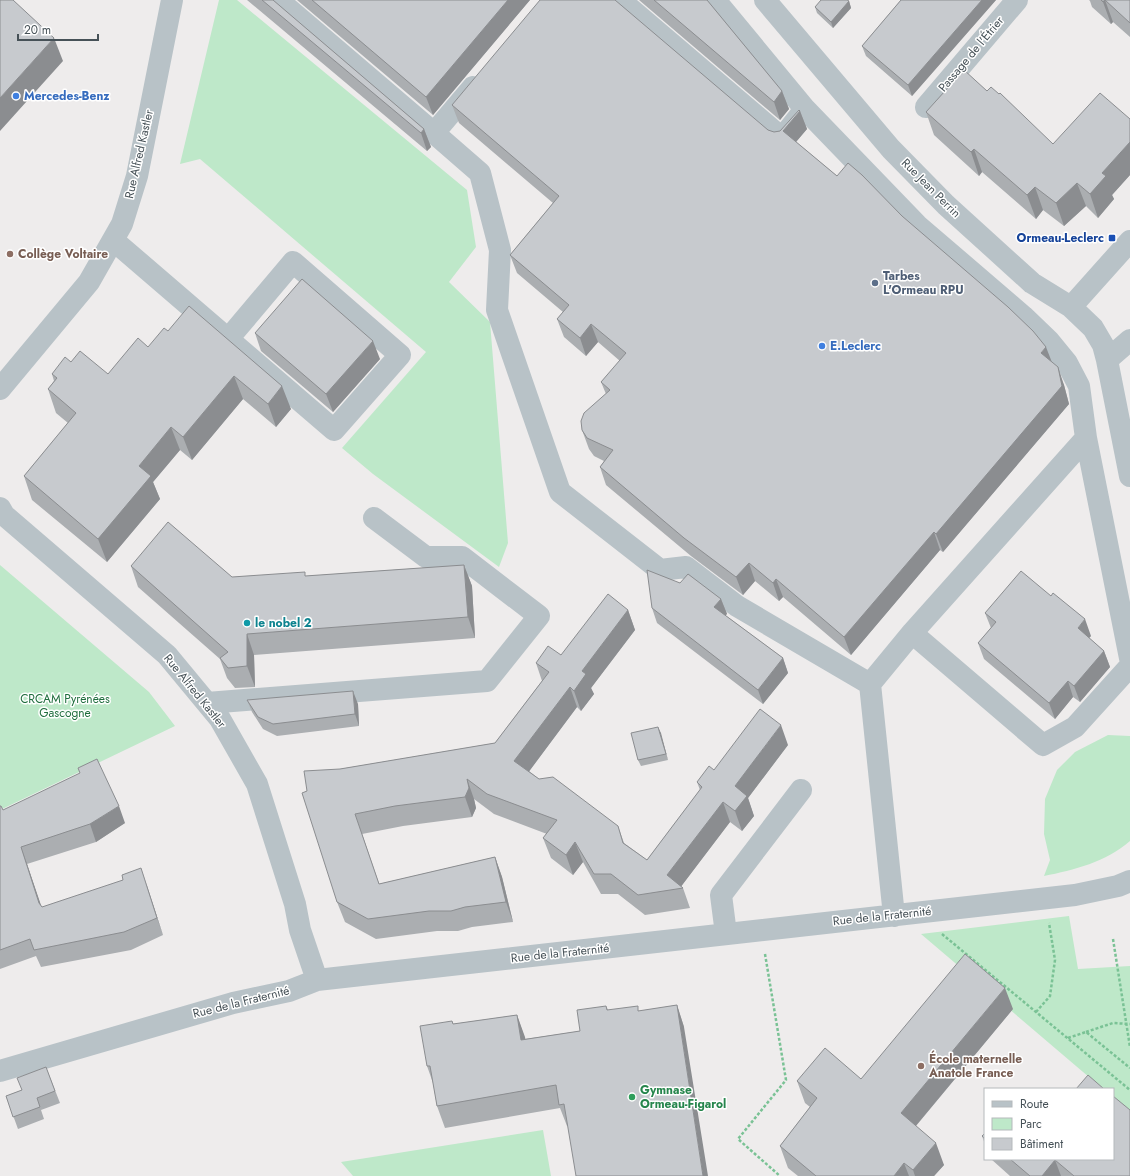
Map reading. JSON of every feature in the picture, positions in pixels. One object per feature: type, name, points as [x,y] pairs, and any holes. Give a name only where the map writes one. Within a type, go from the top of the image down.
[{"type":"street","name":"Rue Alfred Kastler","points":[[0,389],[89,282],[122,224],[137,176],[172,0]]},
{"type":"street","points":[[278,0],[480,173],[500,250],[497,310],[560,492],[660,570],[686,566],[737,606],[870,684]]},
{"type":"street","points":[[620,0],[782,138],[805,109]]},
{"type":"street","points":[[714,0],[805,109],[917,225],[1023,316],[1049,341],[1067,363],[1078,386],[1086,438],[1130,658]]},
{"type":"street","name":"Rue Jean Perrin","points":[[765,0],[891,149],[946,205],[1032,283],[1071,307],[1093,328],[1103,345],[1107,360],[1130,476]]},
{"type":"street","name":"Passage de l'Étrier","points":[[926,107],[1017,0]]},
{"type":"street","points":[[434,133],[488,69]]},
{"type":"street","points":[[113,240],[334,430],[400,355],[293,262],[228,338]]},
{"type":"street","points":[[1071,307],[1130,241]]},
{"type":"street","points":[[1107,360],[1130,340]]},
{"type":"street","points":[[894,916],[870,684],[912,633],[1086,438]]},
{"type":"street","name":"Rue Alfred Kastler","points":[[0,508],[4,515],[167,655],[220,719],[257,784],[296,904],[300,930],[318,980]]},
{"type":"street","points":[[207,703],[487,680],[539,616],[462,557],[426,557],[374,518]]},
{"type":"street","points":[[912,633],[1043,745],[1075,727],[1130,666]]},
{"type":"street","points":[[726,934],[721,895],[801,790]]},
{"type":"street","name":"Rue de la Fraternité","points":[[0,1071],[233,1003],[289,991],[318,980],[1075,895],[1118,886],[1130,881]]},
{"type":"path","points":[[1036,1012],[1050,996],[1054,960],[1046,898]]},
{"type":"path","points":[[920,912],[941,934],[1130,1090]]},
{"type":"path","points":[[761,930],[786,1080],[738,1139],[780,1176]]},
{"type":"path","points":[[1113,939],[1129,1024],[1130,1047]]},
{"type":"path","points":[[1068,1038],[1113,1023],[1129,1024]]},
{"type":"path","points":[[1086,1032],[1130,1068]]},
{"type":"green space","points":[[219,0],[237,0],[467,190],[476,247],[449,282],[490,322],[508,543],[499,567],[373,474],[342,448],[426,352],[200,159],[180,164]]},
{"type":"green space","name":"CRCAM Pyrénées Gascogne","points":[[0,565],[149,692],[175,726],[0,810]]},
{"type":"green space","points":[[1108,735],[1130,736],[1130,841],[1100,860],[1078,868],[1044,876],[1050,860],[1044,834],[1045,799],[1057,770],[1075,752]]},
{"type":"green space","points":[[1069,916],[1078,969],[1130,966],[1130,1113],[1114,1099],[1114,1088],[1102,1088],[921,934]]},
{"type":"green space","points":[[543,1130],[551,1176],[353,1176],[341,1162]]},
{"type":"building","points":[[0,0],[13,0],[54,38],[0,98]]},
{"type":"building","points":[[262,0],[273,0],[424,129],[421,133]]},
{"type":"building","points":[[312,0],[508,0],[426,97]]},
{"type":"building","name":"E.Leclerc","points":[[540,0],[615,0],[768,130],[774,132],[780,131],[799,110],[800,111],[783,131],[837,176],[848,163],[862,175],[902,216],[1008,307],[1033,331],[1046,347],[1041,353],[1058,367],[1062,386],[936,534],[934,532],[844,637],[776,579],[773,583],[749,563],[736,577],[684,538],[600,467],[613,450],[587,438],[582,430],[581,421],[584,413],[610,390],[601,382],[626,353],[591,324],[580,338],[557,319],[569,305],[510,255],[559,196],[452,105]]},
{"type":"building","points":[[654,0],[707,0],[782,91],[774,102]]},
{"type":"building","points":[[821,0],[849,1],[831,22],[815,7]]},
{"type":"building","points":[[901,0],[982,0],[908,85],[862,46]]},
{"type":"building","points":[[1105,0],[1130,0],[1130,23]]},
{"type":"building","points":[[964,70],[987,91],[991,87],[999,94],[1000,93],[1053,144],[1100,93],[1130,119],[1130,142],[1102,173],[1106,176],[1090,194],[1077,183],[1056,203],[1035,187],[1027,195],[974,149],[971,152],[926,112]]},
{"type":"building","points":[[302,279],[373,341],[326,394],[255,333]]},
{"type":"building","points":[[189,306],[282,386],[268,404],[234,376],[183,437],[171,427],[139,466],[151,476],[98,539],[24,476],[76,413],[48,389],[57,378],[52,374],[65,357],[71,362],[80,351],[108,374],[138,338],[148,347],[164,328],[168,331]]},
{"type":"building","points":[[168,522],[232,577],[305,572],[305,576],[464,565],[468,617],[247,634],[247,666],[228,668],[220,658],[228,652],[131,566]]},
{"type":"building","points":[[647,570],[680,583],[688,574],[721,599],[714,607],[783,658],[758,690],[652,608]]},
{"type":"building","points":[[1021,571],[1051,596],[1053,593],[1085,619],[1078,628],[1104,651],[1074,686],[1068,681],[1049,703],[978,643],[996,622],[985,613]]},
{"type":"building","points":[[608,594],[628,610],[582,671],[586,674],[574,691],[570,687],[514,761],[539,779],[553,777],[618,826],[623,843],[647,860],[702,787],[697,782],[709,766],[714,770],[760,709],[781,725],[735,786],[747,796],[735,811],[723,802],[667,875],[683,888],[638,895],[611,874],[594,874],[575,842],[566,855],[543,838],[557,820],[487,794],[467,779],[469,788],[465,797],[395,806],[355,814],[379,884],[495,857],[506,902],[465,907],[451,911],[429,911],[368,919],[337,902],[302,793],[307,791],[304,771],[340,769],[495,743],[549,672],[536,663],[548,646],[561,655]]},
{"type":"building","points":[[353,691],[355,714],[273,724],[258,717],[247,700]]},
{"type":"building","points":[[658,727],[666,754],[638,760],[631,733]]},
{"type":"building","points":[[97,759],[119,806],[90,824],[21,847],[39,903],[42,907],[123,880],[122,875],[141,868],[157,918],[124,932],[34,950],[30,939],[0,950],[0,806],[3,810],[80,773],[78,768]]},
{"type":"building","points":[[965,954],[1005,988],[901,1113],[936,1143],[913,1170],[904,1163],[894,1176],[816,1176],[780,1146],[817,1098],[797,1081],[825,1048],[861,1079]]},
{"type":"building","points":[[677,1005],[703,1176],[576,1176],[564,1104],[559,1105],[556,1085],[437,1106],[430,1066],[427,1066],[420,1026],[452,1021],[453,1024],[517,1015],[521,1040],[580,1031],[577,1010],[606,1006],[607,1010],[638,1006],[638,1011]]},
{"type":"building","points":[[46,1067],[55,1091],[37,1098],[40,1107],[13,1117],[6,1096],[22,1090],[17,1078]]},
{"type":"building","points":[[1088,1075],[1103,1088],[1077,1088]]},
{"type":"building","points":[[1114,1097],[1130,1110],[1130,1176],[1074,1176],[1055,1160],[1114,1160]]},
{"type":"building","points":[[1011,1160],[1055,1160],[1042,1176],[1030,1176]]},
{"type":"place","name":"Mercedes-Benz","points":[[16,96]]},
{"type":"place","name":"Ormeau-Leclerc","points":[[1112,238]]},
{"type":"place","name":"Collège Voltaire","points":[[10,254]]},
{"type":"place","name":"Tarbes L'Ormeau RPU","points":[[875,283]]},
{"type":"place","name":"E.Leclerc","points":[[822,346]]},
{"type":"place","name":"le nobel 2","points":[[247,623]]},
{"type":"place","name":"École maternelle Anatole France","points":[[921,1066]]},
{"type":"place","name":"Gymnase Ormeau-Figarol","points":[[632,1097]]}]
